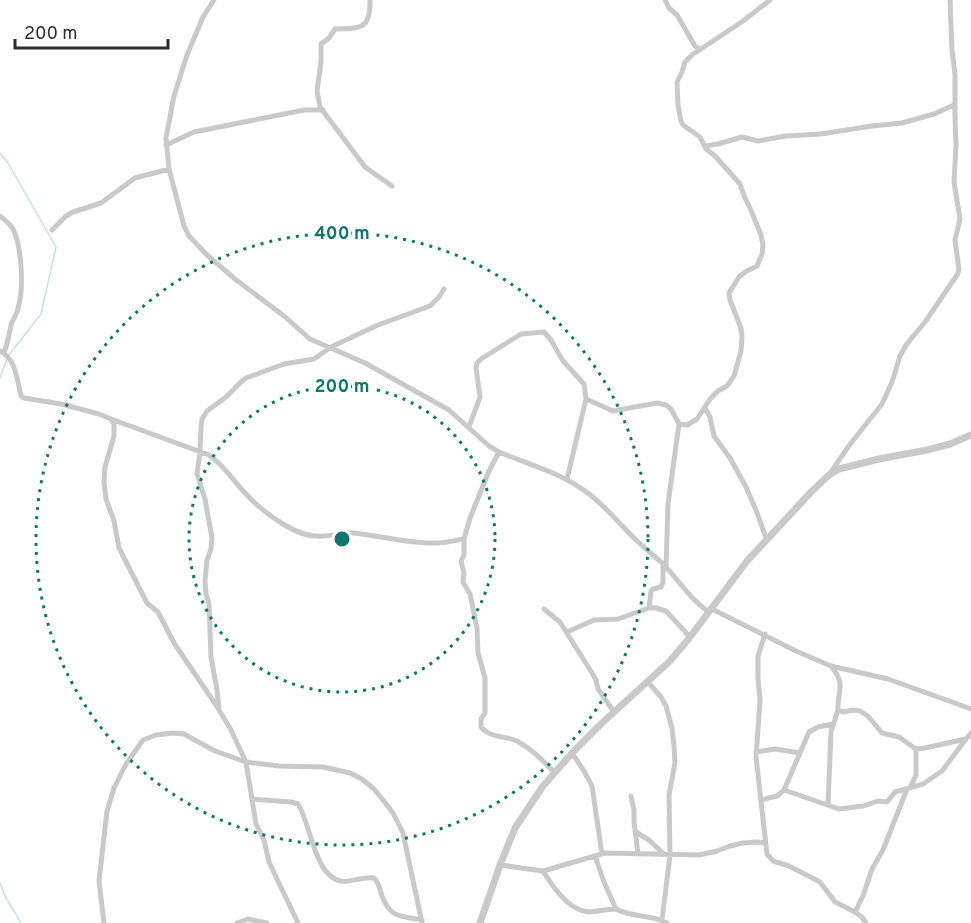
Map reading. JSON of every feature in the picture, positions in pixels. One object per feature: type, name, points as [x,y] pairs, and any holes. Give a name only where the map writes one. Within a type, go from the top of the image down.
[{"type":"street","points":[[214,0],[203,17],[179,79],[166,145],[169,169],[184,226],[196,244],[235,279],[310,339],[374,368],[449,410],[489,446],[499,452],[567,479],[582,488],[664,565],[699,605],[831,666],[888,679],[971,709]]},
{"type":"street","points":[[370,0],[366,21],[362,25],[351,29],[335,29],[321,44],[317,91],[323,111],[365,167],[392,186]]},
{"type":"street","points":[[665,0],[696,46],[701,49]]},
{"type":"street","points":[[679,424],[691,423],[697,419],[713,395],[728,386],[731,381],[741,351],[741,328],[729,293],[744,272],[757,266],[763,245],[740,184],[705,146],[700,137],[683,125],[677,82],[685,62],[693,54],[770,0]]},
{"type":"street","points":[[829,475],[882,404],[906,345],[925,322],[958,272],[955,240],[960,219],[954,182],[955,74],[950,0]]},
{"type":"street","points":[[705,146],[742,137],[758,141],[902,123],[934,114],[954,105]]},
{"type":"street","points":[[166,145],[194,132],[304,110],[323,111]]},
{"type":"street","points":[[51,231],[66,216],[101,203],[135,178],[169,169]]},
{"type":"street","points":[[0,216],[12,227],[19,248],[22,284],[19,308],[12,323],[9,343],[2,352],[15,369],[21,396],[99,414],[200,452],[218,462],[229,472],[253,502],[295,530],[319,536],[355,533],[429,543],[464,539]]},
{"type":"street","points":[[219,710],[210,657],[209,604],[205,581],[212,538],[206,499],[197,474],[202,419],[207,411],[242,381],[284,364],[314,358],[331,347],[378,325],[429,306],[436,302],[444,289]]},
{"type":"street","points":[[468,427],[480,397],[477,363],[481,358],[521,334],[544,332],[563,361],[584,384],[586,399],[567,479]]},
{"type":"street","points":[[586,399],[613,411],[657,403],[666,405],[671,409],[679,424],[668,504],[663,584],[660,588],[651,591],[649,608]]},
{"type":"street","points":[[705,408],[710,417],[714,436],[730,458],[746,488],[766,538]]},
{"type":"street","points":[[111,419],[114,424],[114,436],[105,467],[104,482],[106,499],[114,521],[119,548],[147,603],[158,612],[174,643],[230,728],[246,762],[256,824],[264,840],[269,862],[298,923]]},
{"type":"street","points":[[480,923],[500,865],[516,828],[534,798],[572,753],[670,661],[766,538],[811,492],[839,469],[927,450],[971,435]]},
{"type":"street","points":[[499,452],[475,505],[464,539],[461,561],[464,573],[463,582],[470,594],[477,628],[478,653],[485,682],[485,713],[481,719],[481,728],[489,734],[519,742],[555,772]]},
{"type":"street","points":[[567,632],[594,620],[618,619],[649,608],[656,608],[666,611],[690,637]]},
{"type":"street","points":[[544,609],[558,620],[567,632],[596,680],[598,689],[614,712]]},
{"type":"street","points":[[765,634],[758,656],[760,700],[756,761],[765,843],[769,858],[820,882],[838,904],[855,912],[866,923]]},
{"type":"street","points":[[828,805],[830,745],[838,710],[840,682],[831,666]]},
{"type":"street","points":[[543,871],[571,904],[589,912],[616,909],[664,922],[669,795],[675,763],[672,728],[666,706],[648,682]]},
{"type":"street","points":[[838,710],[860,711],[868,716],[882,732],[899,737],[916,749],[966,739]]},
{"type":"street","points":[[761,800],[777,796],[784,790],[809,732],[818,727],[833,724]]},
{"type":"street","points":[[104,923],[99,881],[107,811],[114,788],[134,750],[142,740],[165,733],[184,734],[215,752],[246,762],[332,769],[362,779],[374,789],[393,813],[403,833],[422,922],[391,912],[374,878],[342,882],[327,873],[319,862],[306,819],[298,804],[252,799]]},
{"type":"street","points":[[784,790],[841,809],[864,806],[878,801],[887,802],[895,792],[924,784],[942,771],[971,733]]},
{"type":"street","points":[[756,752],[775,749],[800,753]]},
{"type":"street","points":[[855,912],[908,788],[916,775],[916,749]]},
{"type":"street","points":[[572,753],[591,786],[602,854]]},
{"type":"street","points":[[630,796],[634,810],[638,854]]},
{"type":"street","points":[[636,832],[667,854]]},
{"type":"street","points":[[500,865],[543,871],[602,854],[709,853],[743,843],[765,843]]},
{"type":"street","points":[[595,856],[616,909]]},
{"type":"street","points":[[237,923],[248,919],[267,923]]},
{"type":"waterway","points":[[0,153],[56,247],[41,314],[9,355]]},
{"type":"waterway","points":[[0,378],[7,359]]},
{"type":"waterway","points":[[0,883],[21,923]]}]
